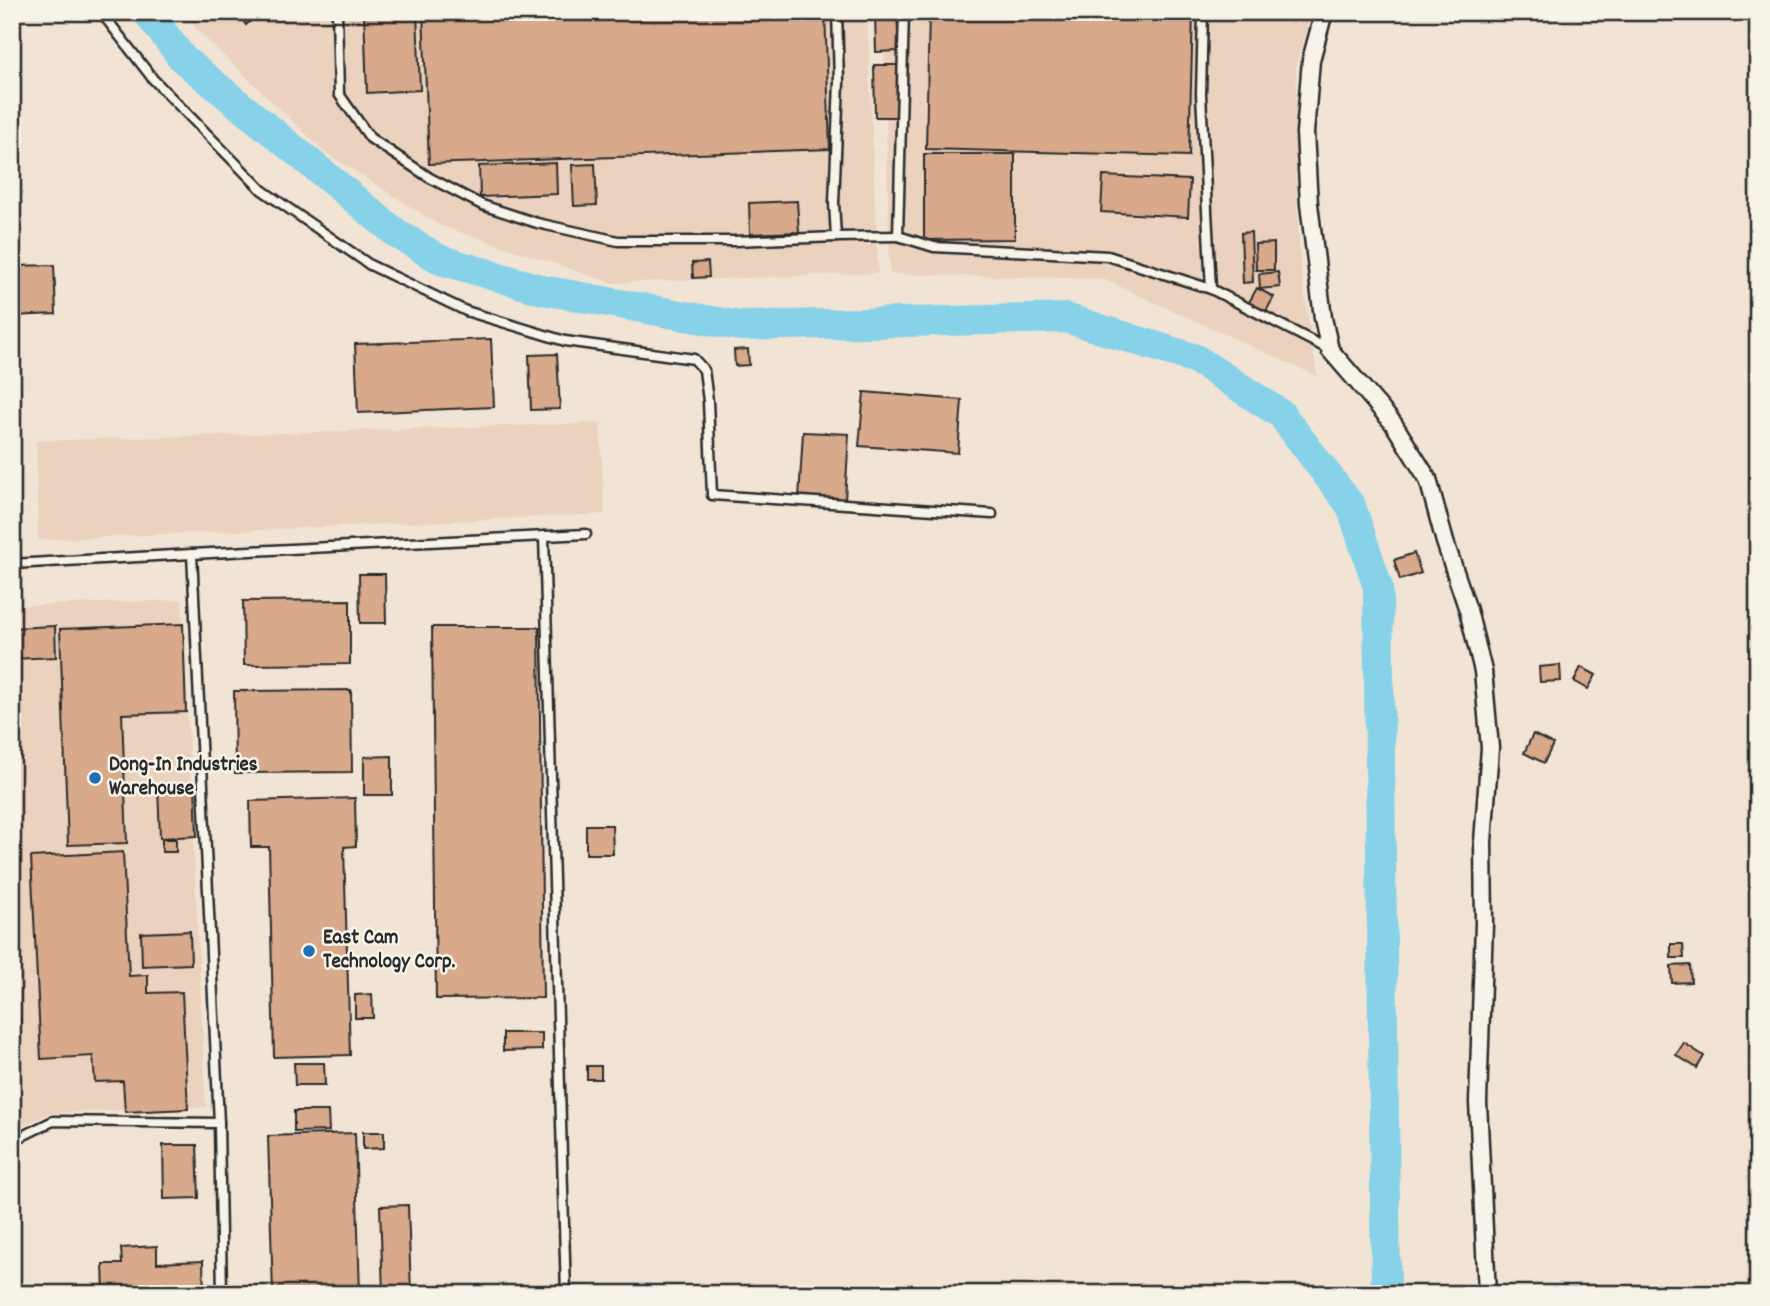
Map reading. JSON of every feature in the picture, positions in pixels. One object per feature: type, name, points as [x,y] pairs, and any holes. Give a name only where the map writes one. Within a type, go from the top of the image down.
[{"type":"street","points":[[1324,12],[1311,60],[1305,133],[1309,204],[1323,318],[1330,350],[1393,423],[1429,479],[1483,671],[1490,748],[1483,842],[1484,924],[1478,1102],[1488,1294]]},
{"type":"lane","points":[[100,12],[153,79],[262,190],[370,265],[466,312],[565,341],[694,359],[704,370],[707,391],[712,495],[992,514]]},
{"type":"lane","points":[[337,12],[340,94],[370,138],[430,178],[482,205],[537,223],[618,241],[736,241],[898,236],[934,247],[1108,256],[1211,289],[1330,350]]},
{"type":"lane","points":[[836,12],[839,82],[834,202],[836,237]]},
{"type":"lane","points":[[898,236],[904,12]]},
{"type":"lane","points":[[1203,12],[1202,94],[1211,289]]},
{"type":"lane","points":[[12,564],[586,534]]},
{"type":"lane","points":[[544,536],[566,1294]]},
{"type":"lane","points":[[192,554],[219,1123],[222,1294]]},
{"type":"lane","points":[[12,1007],[15,1024],[12,1031]]},
{"type":"lane","points":[[12,1141],[53,1121],[219,1123]]},
{"type":"shaded area","points":[[186,12],[867,12],[878,273],[612,283],[439,225],[325,152],[195,28]]},
{"type":"shaded area","points":[[883,12],[1313,12],[1296,64],[1296,175],[1300,262],[1317,376],[1103,279],[890,274]]},
{"type":"shaded area","points":[[600,423],[605,514],[38,540],[36,441]]},
{"type":"shaded area","points":[[182,600],[206,1107],[51,1113],[12,1130],[12,606]]},
{"type":"building","points":[[237,12],[261,12],[246,25]]},
{"type":"building","points":[[364,12],[417,12],[420,90],[367,93]]},
{"type":"building","points":[[423,12],[825,12],[830,149],[429,164]]},
{"type":"building","points":[[929,12],[1193,12],[1189,156],[926,149]]},
{"type":"building","points":[[897,13],[899,51],[876,52],[875,14]]},
{"type":"building","points":[[874,65],[897,65],[898,117],[875,117]]},
{"type":"building","points":[[924,154],[1015,154],[1015,239],[924,240]]},
{"type":"building","points":[[556,163],[557,194],[480,197],[479,166]]},
{"type":"building","points":[[595,164],[597,205],[574,206],[572,165]]},
{"type":"building","points":[[1103,176],[1190,180],[1188,217],[1101,212]]},
{"type":"building","points":[[797,201],[799,232],[750,234],[749,203]]},
{"type":"building","points":[[1251,232],[1253,282],[1243,283],[1241,233]]},
{"type":"building","points":[[1274,243],[1274,270],[1256,270],[1255,244]]},
{"type":"building","points":[[708,262],[709,277],[693,278],[692,263]]},
{"type":"building","points":[[54,265],[56,314],[12,316],[12,266]]},
{"type":"building","points":[[1278,272],[1280,287],[1260,289],[1259,274]]},
{"type":"building","points":[[1257,288],[1274,297],[1265,313],[1248,304]]},
{"type":"building","points":[[491,339],[494,407],[358,413],[355,344]]},
{"type":"building","points":[[748,349],[749,365],[735,366],[734,350]]},
{"type":"building","points":[[557,354],[560,409],[531,410],[529,355]]},
{"type":"building","points":[[864,392],[962,400],[958,453],[859,446]]},
{"type":"building","points":[[803,432],[849,434],[845,500],[799,498]]},
{"type":"building","points":[[1414,553],[1421,573],[1400,580],[1394,560]]},
{"type":"building","points":[[359,574],[385,574],[386,623],[360,623]]},
{"type":"building","points":[[350,600],[350,664],[244,665],[243,601]]},
{"type":"building","name":"Dong-In Industries Warehouse","points":[[183,624],[186,712],[122,714],[127,843],[68,845],[60,629]]},
{"type":"building","points":[[55,626],[56,657],[12,659],[12,628]]},
{"type":"building","points":[[432,627],[539,627],[543,998],[436,999]]},
{"type":"building","points":[[1560,665],[1561,681],[1540,682],[1539,667]]},
{"type":"building","points":[[1581,667],[1596,675],[1588,689],[1574,681]]},
{"type":"building","points":[[351,690],[352,772],[235,773],[234,691]]},
{"type":"building","points":[[1533,734],[1553,744],[1544,763],[1524,753]]},
{"type":"building","points":[[392,756],[392,795],[364,795],[364,757]]},
{"type":"building","points":[[195,784],[197,836],[160,838],[158,786]]},
{"type":"building","name":"East Cam Technology Corp.","points":[[355,798],[356,846],[344,847],[350,1055],[274,1057],[269,847],[251,847],[250,801]]},
{"type":"building","points":[[586,825],[612,825],[613,854],[586,854]]},
{"type":"building","points":[[162,839],[176,839],[176,852],[162,852]]},
{"type":"building","points":[[123,852],[129,976],[148,975],[148,993],[182,992],[188,1109],[125,1112],[123,1081],[95,1082],[93,1056],[41,1059],[31,857]]},
{"type":"building","points":[[190,931],[191,964],[142,966],[141,933]]},
{"type":"building","points":[[1671,944],[1683,944],[1684,958],[1671,958]]},
{"type":"building","points":[[1690,965],[1691,982],[1672,983],[1671,966]]},
{"type":"building","points":[[372,994],[373,1018],[355,1018],[355,995]]},
{"type":"building","points":[[503,1033],[542,1033],[542,1050],[503,1051]]},
{"type":"building","points":[[1684,1043],[1704,1056],[1697,1068],[1676,1055]]},
{"type":"building","points":[[294,1063],[324,1063],[325,1085],[295,1085]]},
{"type":"building","points":[[587,1066],[601,1066],[601,1079],[587,1079]]},
{"type":"building","points":[[294,1111],[328,1111],[329,1131],[294,1132]]},
{"type":"building","points":[[363,1132],[384,1132],[384,1148],[363,1149]]},
{"type":"building","points":[[355,1133],[360,1294],[273,1294],[268,1136]]},
{"type":"building","points":[[163,1145],[197,1145],[199,1198],[164,1199]]},
{"type":"building","points":[[408,1205],[411,1294],[383,1294],[380,1206]]},
{"type":"building","points":[[157,1246],[157,1263],[203,1261],[204,1294],[104,1294],[103,1264],[122,1264],[121,1248]]},
{"type":"waterway","points":[[147,12],[183,59],[396,233],[441,260],[543,290],[740,326],[1066,318],[1196,359],[1281,414],[1351,506],[1378,587],[1386,1294]]},
{"type":"place","name":"Dong-In Industries Warehouse","points":[[95,778]]},
{"type":"place","name":"East Cam Technology Corp.","points":[[309,951]]}]
